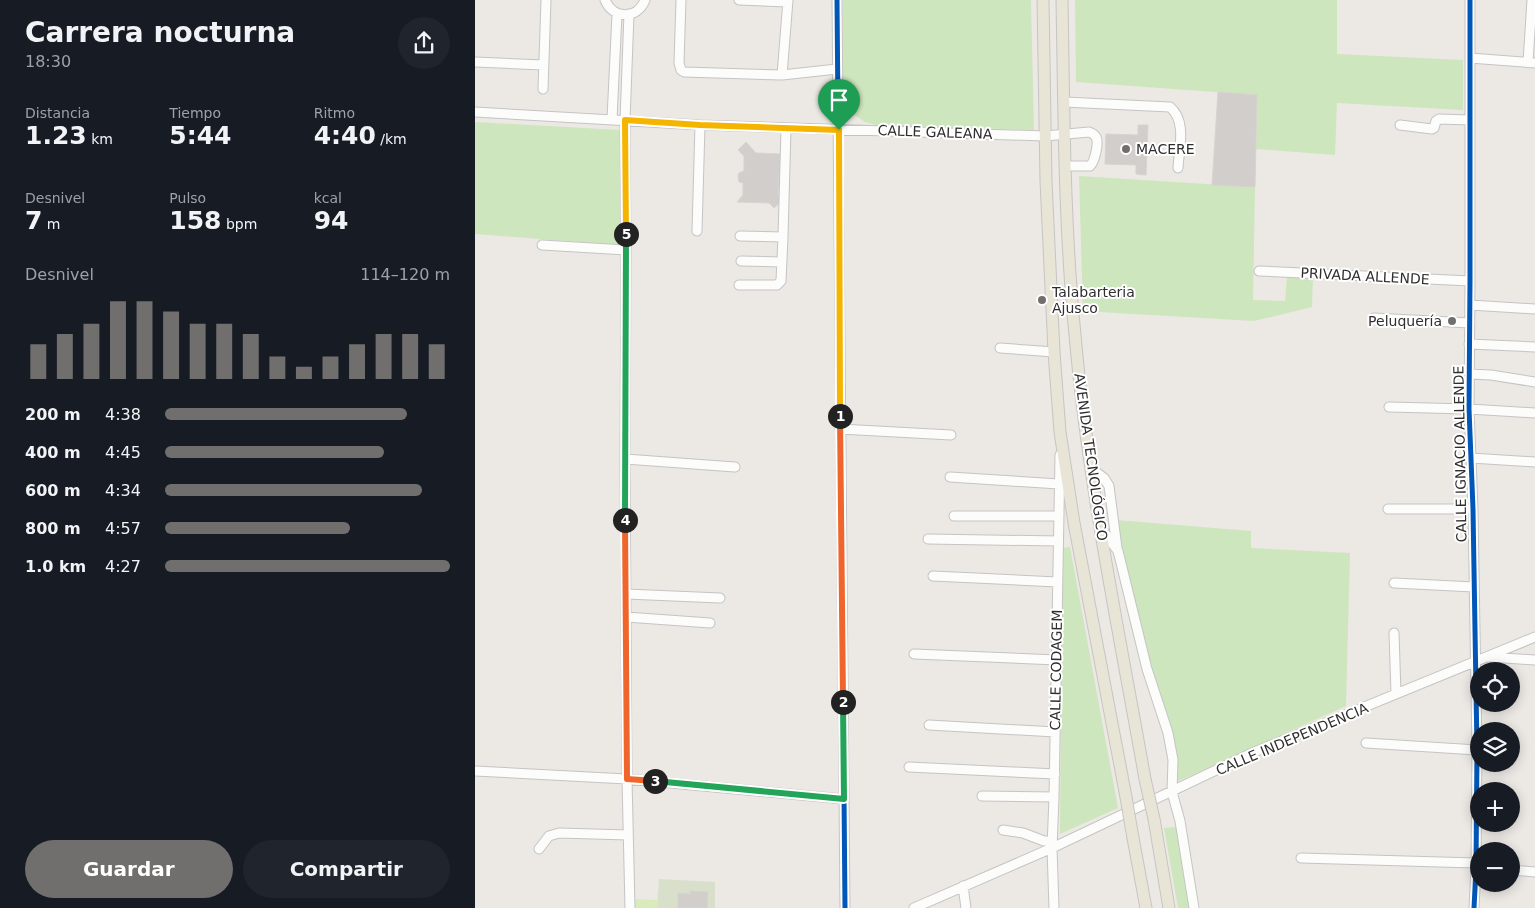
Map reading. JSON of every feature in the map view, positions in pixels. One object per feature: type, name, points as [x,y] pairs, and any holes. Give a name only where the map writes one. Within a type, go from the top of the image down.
[{"type":"main road","name":"AVENIDA TECNOLÓGICO","points":[[1043,0],[1045,182],[1060,432],[1074,523],[1146,908]]},
{"type":"main road","name":"AVENIDA TECNOLÓGICO","points":[[1063,0],[1065,166],[1070,275],[1082,403],[1100,526],[1169,908]]},
{"type":"street","points":[[543,89],[546,0]]},
{"type":"street","points":[[605,0],[609,7],[617,14],[636,12],[645,0]]},
{"type":"street","points":[[681,0],[679,63],[681,70],[684,72],[782,75],[837,69]]},
{"type":"street","points":[[739,0],[788,1],[782,75]]},
{"type":"street","points":[[837,0],[845,908]]},
{"type":"street","name":"CALLE IGNACIO ALLENDE","points":[[1470,0],[1471,282],[1469,409],[1473,509],[1475,662]]},
{"type":"street","points":[[1470,58],[1532,63],[1531,0]]},
{"type":"street","points":[[612,119],[617,14]]},
{"type":"street","points":[[629,14],[625,120],[625,459],[627,779],[630,908]]},
{"type":"street","points":[[475,62],[543,64]]},
{"type":"street","points":[[1064,102],[1170,107],[1175,111],[1181,129],[1177,168]]},
{"type":"street","name":"CALLE GALEANA","points":[[475,112],[700,125],[839,130],[1045,136],[1089,132],[1094,134],[1097,138],[1095,161],[1090,166],[1065,166]]},
{"type":"street","points":[[1400,126],[1434,128],[1436,121],[1439,119],[1470,120]]},
{"type":"street","points":[[697,231],[700,125]]},
{"type":"street","points":[[739,285],[777,285],[782,276],[786,128]]},
{"type":"street","points":[[741,236],[783,237]]},
{"type":"street","points":[[542,245],[626,250]]},
{"type":"street","points":[[741,261],[782,262]]},
{"type":"street","name":"PRIVADA ALLENDE","points":[[1259,271],[1471,282]]},
{"type":"street","points":[[1470,305],[1535,308]]},
{"type":"street","points":[[1374,318],[1470,323]]},
{"type":"street","points":[[1469,344],[1535,347]]},
{"type":"street","points":[[999,348],[1054,352]]},
{"type":"street","points":[[1469,374],[1535,382]]},
{"type":"street","points":[[1389,407],[1535,413]]},
{"type":"street","points":[[840,429],[951,435]]},
{"type":"street","name":"CALLE CODAGEM","points":[[1054,908],[1052,845],[1055,798],[1060,432]]},
{"type":"street","points":[[1471,458],[1535,462]]},
{"type":"street","points":[[625,459],[735,467]]},
{"type":"street","points":[[1092,469],[1104,478],[1109,486],[1118,551],[1147,669],[1171,744],[1173,760],[1172,792],[1180,821],[1195,908]]},
{"type":"street","points":[[951,477],[1059,484]]},
{"type":"street","points":[[1387,509],[1473,509]]},
{"type":"street","points":[[954,516],[1058,516]]},
{"type":"street","points":[[1100,526],[1118,551]]},
{"type":"street","points":[[928,539],[1058,541]]},
{"type":"street","points":[[933,576],[1057,582]]},
{"type":"street","points":[[1394,583],[1474,588]]},
{"type":"street","points":[[626,594],[720,598]]},
{"type":"street","points":[[626,617],[710,623]]},
{"type":"street","points":[[1394,633],[1396,694]]},
{"type":"street","name":"CALLE INDEPENDENCIA","points":[[1475,662],[1535,637]]},
{"type":"street","points":[[915,654],[1057,660]]},
{"type":"street","points":[[1488,657],[1535,660]]},
{"type":"street","name":"CALLE INDEPENDENCIA","points":[[914,908],[1252,754],[1470,664]]},
{"type":"street","points":[[929,725],[1055,732]]},
{"type":"street","points":[[1366,743],[1470,750]]},
{"type":"street","points":[[909,767],[1055,774]]},
{"type":"street","points":[[475,771],[627,779],[844,799]]},
{"type":"street","name":"CALLE IGNACIO ALLENDE","points":[[1477,772],[1477,842]]},
{"type":"street","points":[[982,796],[1055,798]]},
{"type":"street","points":[[1003,830],[1023,833],[1052,845]]},
{"type":"street","points":[[539,849],[549,836],[559,833],[628,835]]},
{"type":"street","points":[[1301,858],[1470,866]]},
{"type":"street","points":[[1520,871],[1535,872]]},
{"type":"street","points":[[963,886],[966,908]]},
{"type":"street","name":"CALLE IGNACIO ALLENDE","points":[[1474,908],[1475,892]]},
{"type":"green space","points":[[843,0],[1031,0],[1034,130],[876,125],[865,122],[850,112],[842,93]]},
{"type":"green space","points":[[1075,0],[1337,0],[1337,54],[1463,60],[1463,110],[1337,103],[1335,155],[1256,149],[1257,95],[1076,82]]},
{"type":"green space","points":[[475,122],[620,130],[620,245],[475,234]]},
{"type":"green space","points":[[1079,176],[1255,187],[1253,300],[1285,301],[1287,276],[1313,277],[1312,307],[1254,321],[1083,311]]},
{"type":"green space","points":[[1116,520],[1251,531],[1251,548],[1350,553],[1346,706],[1176,782],[1174,739],[1154,676],[1121,551]]},
{"type":"green space","points":[[1070,547],[1118,808],[1060,834],[1062,548]]},
{"type":"green space","points":[[1176,827],[1190,908],[1178,908],[1164,828]]},
{"type":"green space","points":[[659,879],[715,882],[715,908],[657,908]]},
{"type":"green space","points":[[634,899],[657,900],[657,908],[634,908]]},
{"type":"building","points":[[1218,92],[1257,95],[1255,187],[1212,185]]},
{"type":"building","name":"MACERE","points":[[1138,125],[1148,125],[1146,175],[1136,174],[1136,165],[1105,164],[1106,134],[1138,135]]},
{"type":"building","points":[[746,142],[756,153],[780,154],[778,195],[783,200],[774,208],[769,203],[737,202],[743,195],[743,183],[739,182],[738,176],[739,173],[744,171],[744,156],[738,150]]},
{"type":"building","points":[[690,891],[708,892],[707,908],[678,908],[678,893],[690,894]]},
{"type":"cycle path","points":[[837,0],[845,908]]},
{"type":"cycle path","points":[[1470,0],[1469,409],[1473,509],[1477,750],[1474,908]]},
{"type":"place","name":"MACERE","points":[[1126,149]]},
{"type":"place","name":"Talabarteria Ajusco","points":[[1042,300]]},
{"type":"place","name":"Peluquería","points":[[1452,321]]},
{"type":"route","points":[[625,120],[839,130],[844,799],[627,779],[625,120]]}]
